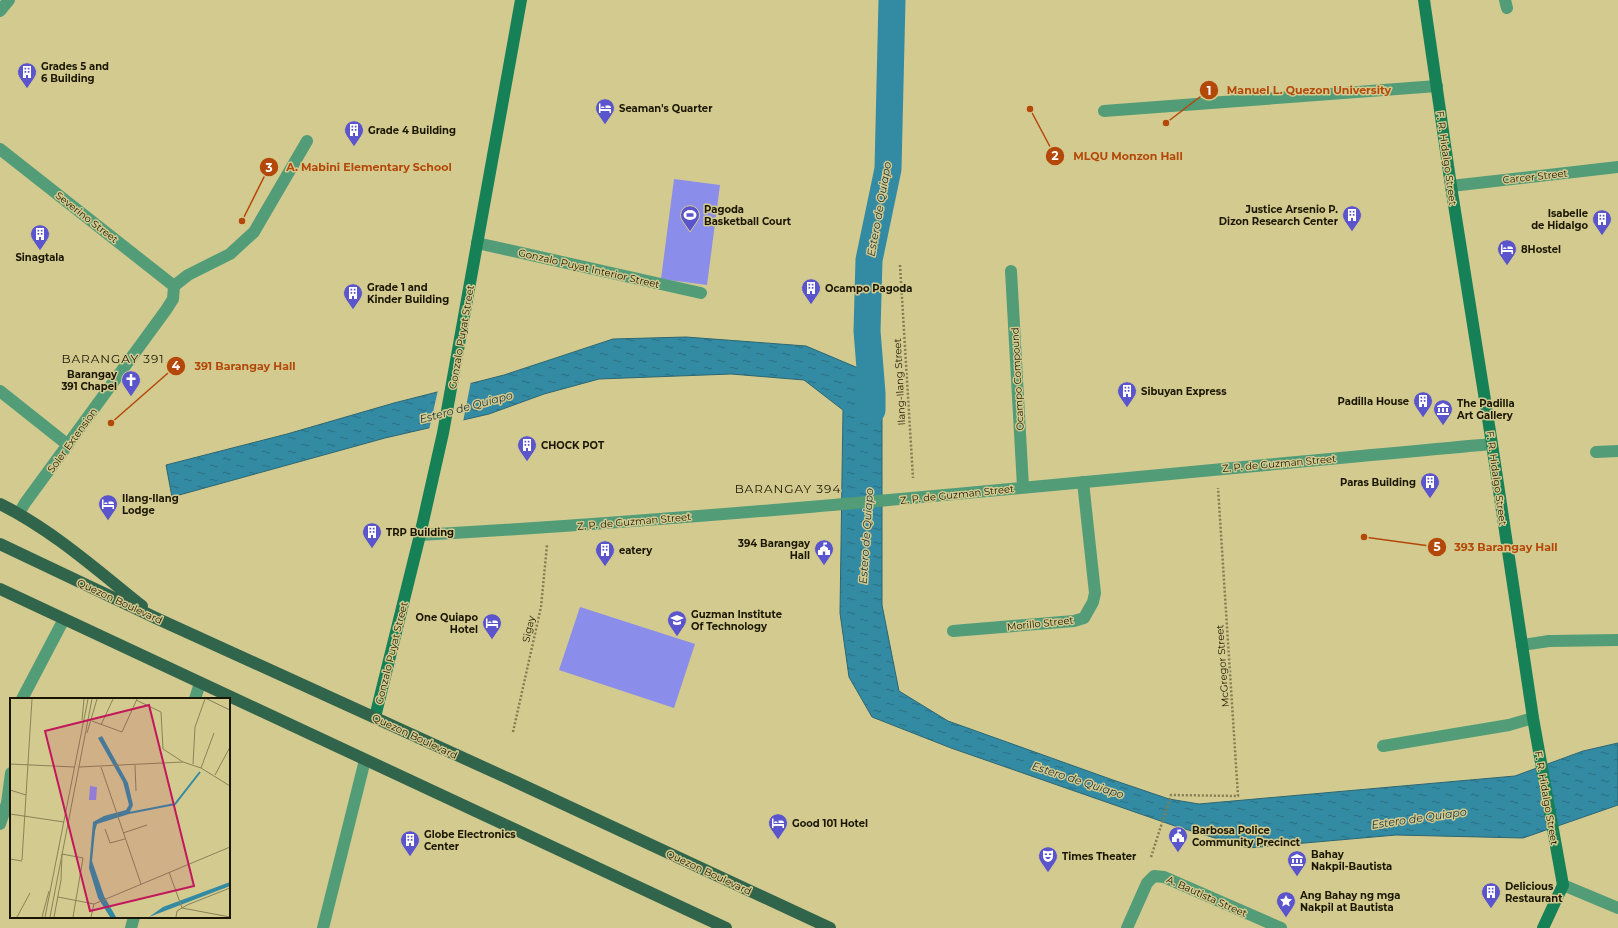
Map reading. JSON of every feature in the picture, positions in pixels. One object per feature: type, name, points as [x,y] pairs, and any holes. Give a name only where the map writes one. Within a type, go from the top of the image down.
[{"type":"main road","points":[[0,504],[19,513],[77,554],[158,619]]},
{"type":"main road","name":"Quezon Boulevard","points":[[0,544],[158,619],[375,717],[830,928]]},
{"type":"main road","points":[[0,589],[726,928]]},
{"type":"main road","points":[[0,598],[31,603]]},
{"type":"street","points":[[0,11],[9,0]]},
{"type":"street","name":"Gonzalo Puyat Street","points":[[375,717],[420,535],[443,433],[521,0]]},
{"type":"street","name":"F. R. Hidalgo Street","points":[[1424,0],[1451,186],[1492,444],[1533,718],[1563,885]]},
{"type":"street","points":[[1104,111],[1437,86]]},
{"type":"street","points":[[174,286],[188,275],[230,254],[254,232],[307,141]]},
{"type":"street","name":"Severino Street","points":[[0,149],[174,286]]},
{"type":"street","name":"Carcer Street","points":[[1451,186],[1618,167]]},
{"type":"street","name":"Gonzalo Puyat Interior Street","points":[[477,243],[701,293]]},
{"type":"street","name":"Ocampo Compound","points":[[1011,271],[1023,487]]},
{"type":"street","name":"Soler Extension","points":[[19,513],[166,310],[173,299],[174,286]]},
{"type":"street","points":[[0,391],[68,445]]},
{"type":"street","name":"Z. P. de Guzman Street","points":[[420,535],[548,528],[896,500],[1217,468],[1492,444]]},
{"type":"street","points":[[1596,452],[1618,451]]},
{"type":"street","name":"Morillo Street","points":[[953,632],[1074,621],[1084,618],[1093,602],[1095,593],[1083,482]]},
{"type":"street","points":[[23,698],[64,619]]},
{"type":"street","points":[[1522,645],[1549,641],[1618,640]]},
{"type":"street","points":[[195,698],[200,683]]},
{"type":"street","points":[[1383,746],[1509,725],[1533,718]]},
{"type":"street","points":[[324,928],[365,760]]},
{"type":"street","points":[[0,824],[7,803],[10,780]]},
{"type":"street","points":[[1127,928],[1147,883],[1154,876]]},
{"type":"street","name":"A. Bautista Street","points":[[1154,876],[1164,877],[1280,928]]},
{"type":"street","points":[[1543,928],[1563,885],[1618,908]]},
{"type":"street","points":[[131,928],[134,918]]},
{"type":"path","name":"Ilang-Ilang Street","points":[[900,265],[914,498]]},
{"type":"path","name":"McGregor Street","points":[[1154,876],[1151,857],[1171,795],[1238,796],[1217,468]]},
{"type":"path","name":"Sigay","points":[[513,732],[541,607],[548,528]]},
{"type":"shaded area","name":"Pagoda Basketball Court","points":[[674,179],[720,185],[707,285],[661,279]]},
{"type":"shaded area","points":[[580,607],[695,644],[674,708],[559,670]]},
{"type":"water","points":[[686,337],[806,346],[870,373],[882,396],[882,605],[899,691],[948,721],[1169,799],[1199,804],[1515,776],[1583,751],[1618,743],[1618,805],[1523,838],[1396,835],[1248,848],[1175,826],[951,748],[872,717],[849,677],[840,613],[843,410],[804,380],[731,374],[599,379],[544,394],[489,414],[385,438],[172,497],[166,465],[287,434],[394,403],[504,375],[613,339]]},
{"type":"pier","points":[[471,381],[463,422],[429,430],[438,390]]},
{"type":"waterway","name":"Estero de Quiapo","points":[[872,410],[867,331],[869,260],[888,169],[892,0]]},
{"type":"place","name":"Grades 5 and 6 Building","points":[[27,89]]},
{"type":"place","name":"MLQU Monzon Hall","points":[[1030,109]]},
{"type":"place","name":"Manuel L. Quezon University","points":[[1166,123]]},
{"type":"place","name":"Seaman's Quarter","points":[[605,125]]},
{"type":"place","name":"Grade 4 Building","points":[[354,147]]},
{"type":"place","name":"A. Mabini Elementary School","points":[[242,221]]},
{"type":"place","name":"Pagoda Basketball Court","points":[[690,232]]},
{"type":"place","name":"Justice Arsenio P. Dizon Research Center","points":[[1352,232]]},
{"type":"place","name":"Isabelle de Hidalgo","points":[[1602,236]]},
{"type":"place","name":"Sinagtala","points":[[40,251]]},
{"type":"place","name":"8Hostel","points":[[1507,266]]},
{"type":"place","name":"Ocampo Pagoda","points":[[811,305]]},
{"type":"place","name":"Grade 1 and Kinder Building","points":[[353,310]]},
{"type":"place","name":"Barangay 391 Chapel","points":[[131,397]]},
{"type":"place","name":"Sibuyan Express","points":[[1127,408]]},
{"type":"place","name":"Padilla House","points":[[1423,418]]},
{"type":"place","name":"391 Barangay Hall","points":[[111,423]]},
{"type":"place","name":"The Padilla Art Gallery","points":[[1443,426]]},
{"type":"place","name":"CHOCK POT","points":[[527,462]]},
{"type":"place","name":"Paras Building","points":[[1430,499]]},
{"type":"place","name":"Ilang-Ilang Lodge","points":[[108,521]]},
{"type":"place","name":"393 Barangay Hall","points":[[1364,537]]},
{"type":"place","name":"TRP Building","points":[[372,549]]},
{"type":"place","name":"394 Barangay Hall","points":[[824,566]]},
{"type":"place","name":"eatery","points":[[605,567]]},
{"type":"place","name":"Guzman Institute Of Technology","points":[[677,637]]},
{"type":"place","name":"One Quiapo Hotel","points":[[492,640]]},
{"type":"place","name":"Good 101 Hotel","points":[[778,840]]},
{"type":"place","name":"Barbosa Police Community Precinct","points":[[1178,853]]},
{"type":"place","name":"Globe Electronics Center","points":[[410,857]]},
{"type":"place","name":"Times Theater","points":[[1048,873]]},
{"type":"place","name":"Bahay Nakpil-Bautista","points":[[1297,877]]},
{"type":"place","name":"Delicious Restaurant","points":[[1491,909]]},
{"type":"place","name":"Ang Bahay ng mga Nakpil at Bautista","points":[[1286,918]]},
{"type":"district","name":"BARANGAY 391","points":[[113,359]]},
{"type":"district","name":"BARANGAY 394","points":[[788,489]]}]
